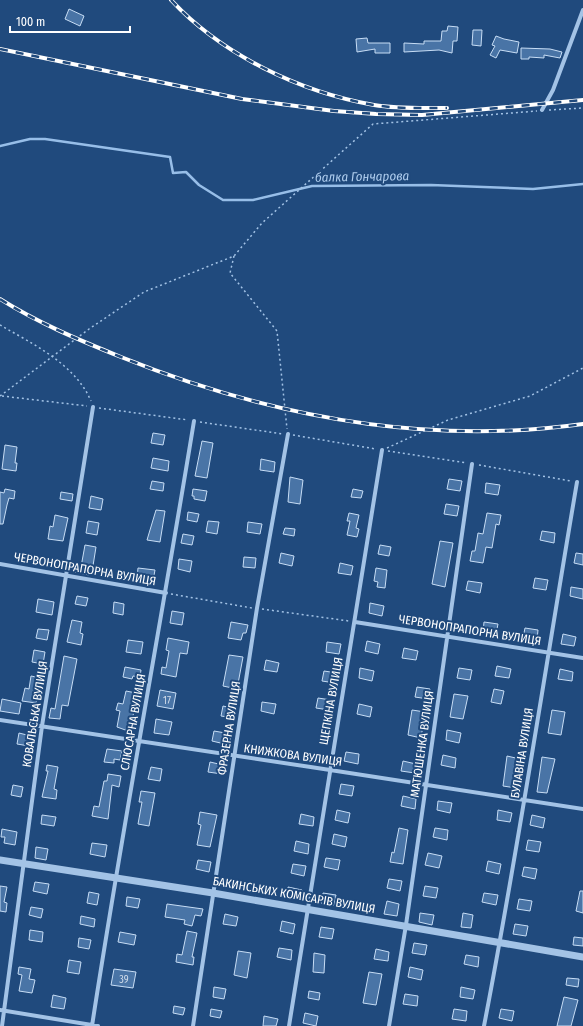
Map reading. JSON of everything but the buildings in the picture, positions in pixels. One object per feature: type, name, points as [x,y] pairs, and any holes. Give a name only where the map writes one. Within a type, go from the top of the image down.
[{"type":"street","points":[[542,110],[554,90],[583,10]]},
{"type":"street","name":"КОВАЛЬСЬКА ВУЛИЦЯ","points":[[2,1026],[2,1010],[24,863],[42,726],[93,407]]},
{"type":"street","name":"СЛЮСАРНА ВУЛИЦЯ","points":[[92,1026],[115,877],[166,593],[194,421]]},
{"type":"street","name":"ФРАЗЕРНА ВУЛИЦЯ","points":[[193,1026],[235,757],[256,608],[288,434]]},
{"type":"street","name":"ЩЕПКІНА ВУЛИЦЯ","points":[[289,1026],[382,450]]},
{"type":"street","name":"МАТЮШЕНКА ВУЛИЦЯ","points":[[389,1026],[406,925],[472,464]]},
{"type":"street","name":"БУЛАВІНА ВУЛИЦЯ","points":[[484,1026],[526,800],[548,653],[577,482]]},
{"type":"street","name":"ЧЕРВОНОПРАПОРНА ВУЛИЦЯ","points":[[0,564],[166,593]]},
{"type":"street","name":"ЧЕРВОНОПРАПОРНА ВУЛИЦЯ","points":[[355,622],[583,658]]},
{"type":"street","name":"КНИЖКОВА ВУЛИЦЯ","points":[[0,720],[140,740],[235,757],[583,809]]},
{"type":"street","name":"БАКИНСЬКИХ КОМІСАРІВ ВУЛИЦЯ","points":[[0,860],[115,877],[406,925],[583,957]]},
{"type":"street","points":[[2,1010],[98,1026]]},
{"type":"path","points":[[288,434],[277,331],[230,273],[234,256],[262,223],[373,124],[583,108]]},
{"type":"path","points":[[0,396],[89,329],[144,292],[234,256]]},
{"type":"path","points":[[0,325],[53,356],[86,390],[93,407]]},
{"type":"path","points":[[382,450],[448,420],[530,396],[583,368]]},
{"type":"waterway","name":"балка Гончарова","points":[[0,146],[30,139],[45,139],[170,157],[173,173],[186,172],[199,185],[223,200],[253,200],[312,186],[431,185],[533,189],[583,184]]},
{"type":"railway","points":[[171,0],[191,20],[214,38],[238,54],[291,81],[318,91],[374,105],[401,108],[447,108]]},
{"type":"railway","points":[[0,49],[242,99],[334,111],[422,115],[583,100]]},
{"type":"railway","points":[[0,299],[14,308],[74,338],[121,357],[177,378],[290,410],[348,421],[406,428],[465,431],[524,430],[583,424]]}]
